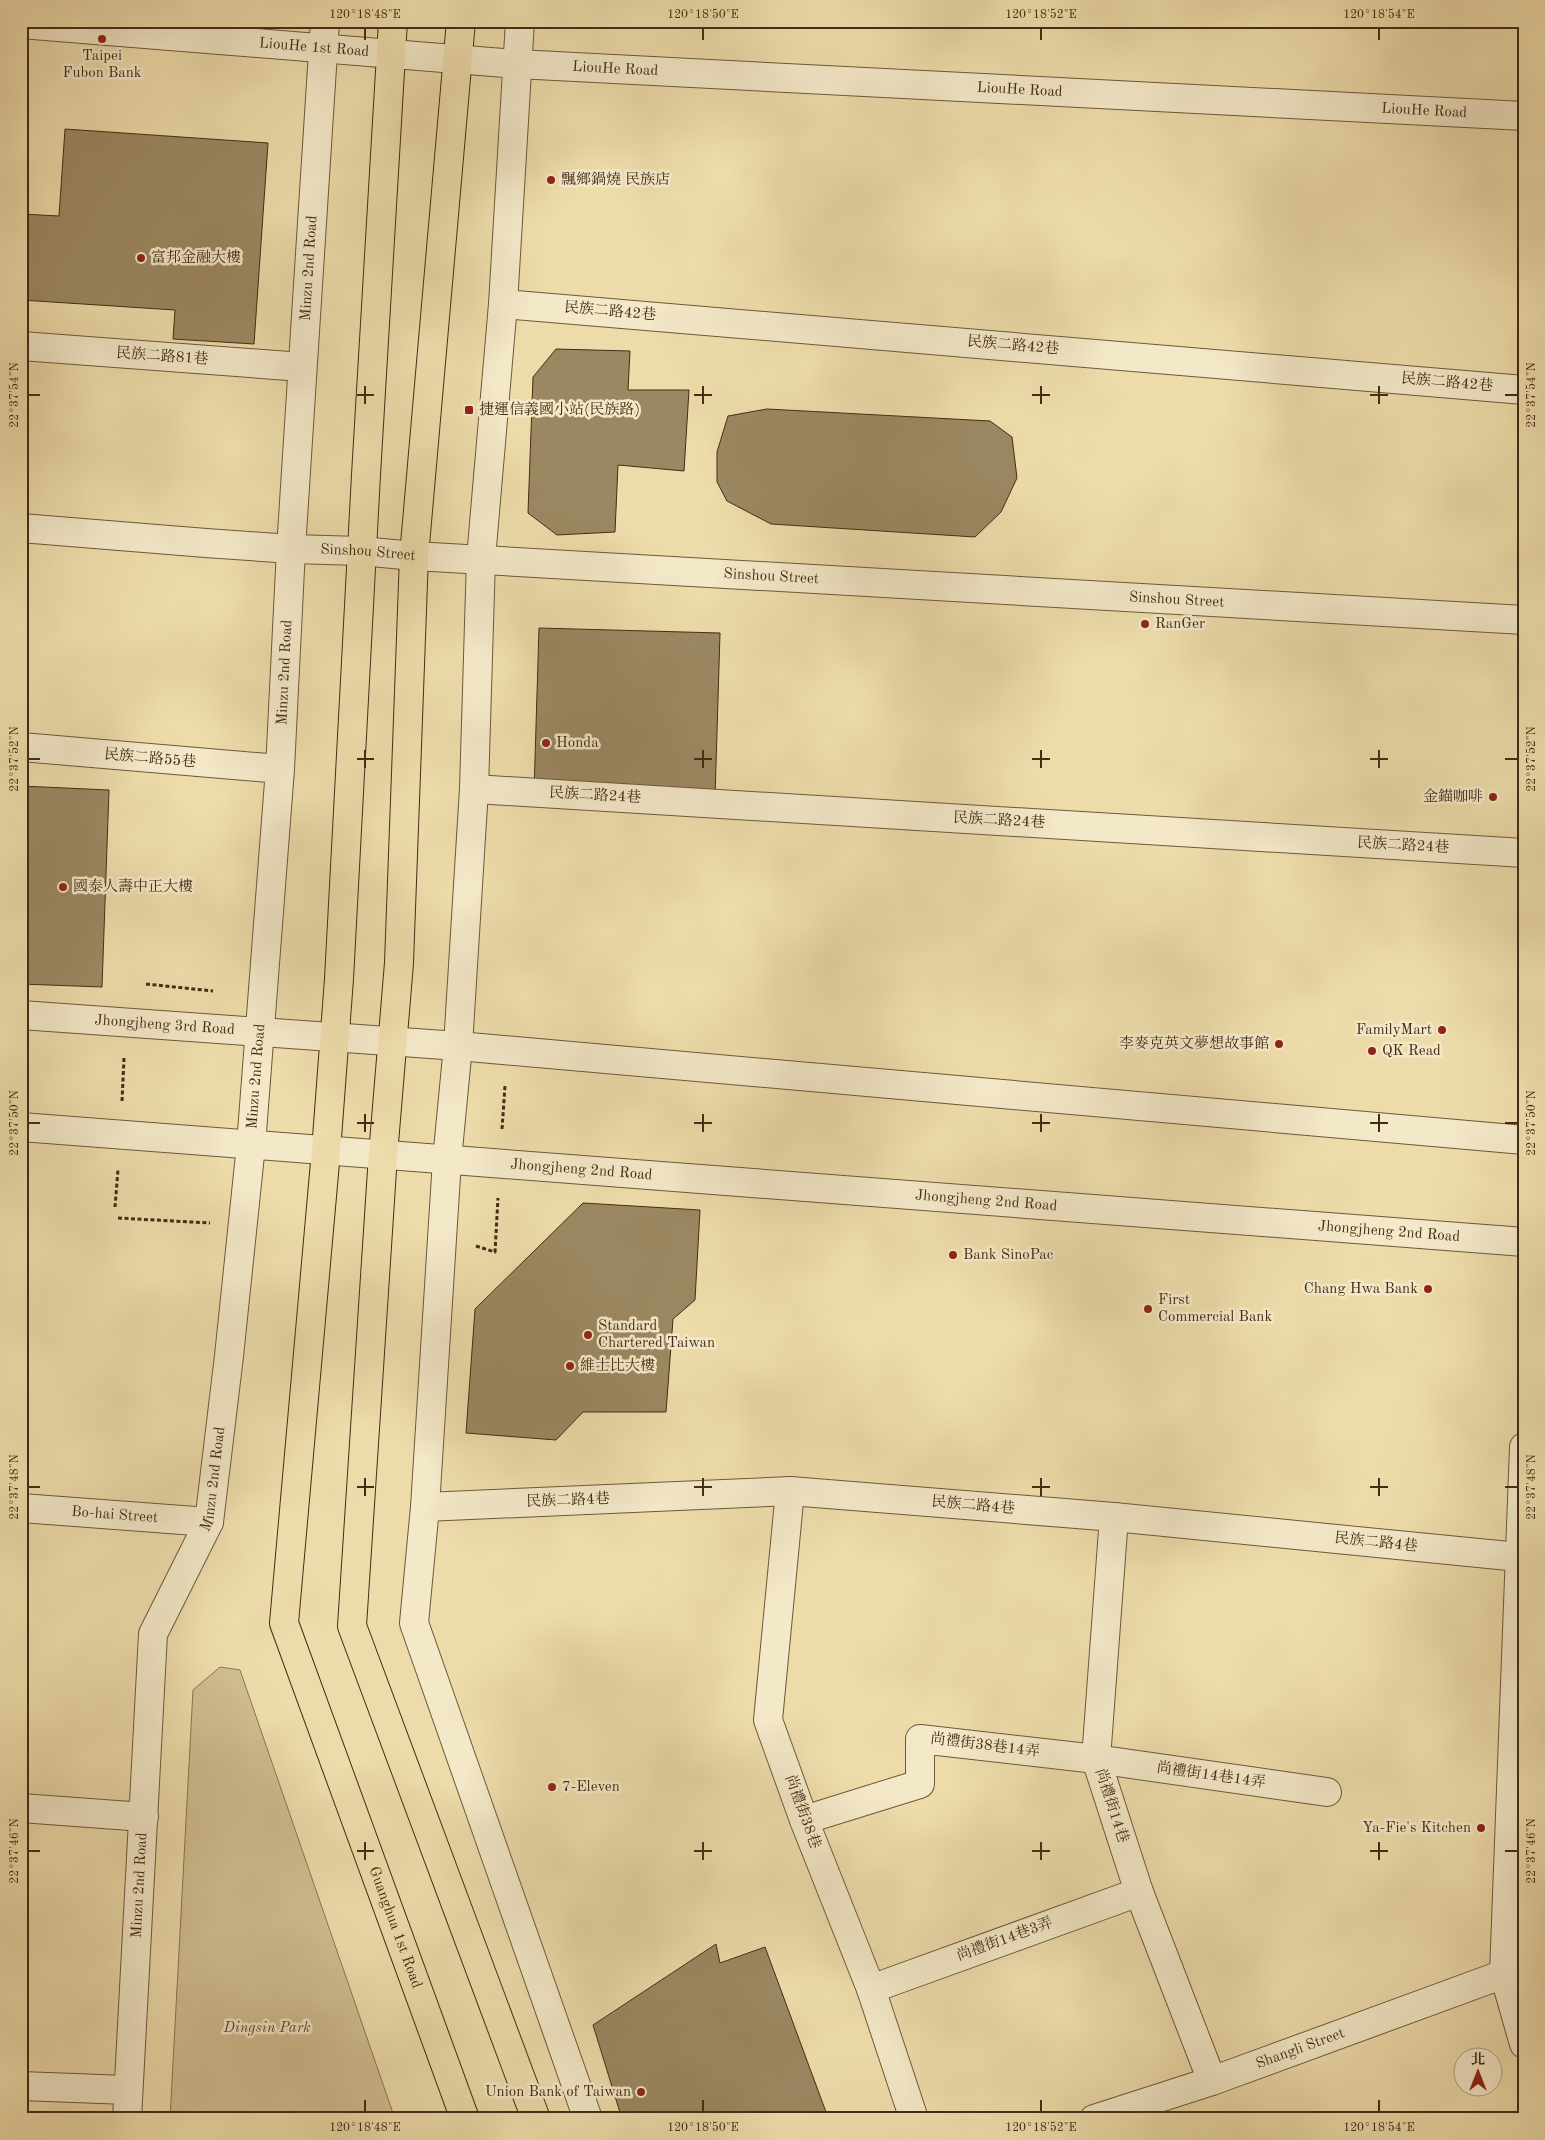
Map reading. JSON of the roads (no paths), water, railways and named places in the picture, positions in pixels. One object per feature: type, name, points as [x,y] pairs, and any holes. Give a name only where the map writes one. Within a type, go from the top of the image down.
[{"type":"main road","points":[[326,1151],[335,1037],[361,550],[393,21]]},
{"type":"main road","points":[[461,21],[414,556],[399,963],[383,1155],[352,1626],[536,2119]]},
{"type":"main road","name":"Guanghua 1st Road","points":[[326,1151],[284,1622],[465,2119]]},
{"type":"street","name":"Minzu 2nd Road","points":[[127,2119],[127,2090],[153,1634],[209,1522],[251,1145],[280,769],[291,549],[325,21]]},
{"type":"street","points":[[520,21],[503,304],[481,558],[474,789],[458,1046],[446,1160],[425,1507],[414,1622],[588,2119]]},
{"type":"street","name":"LiouHe 1st Road","points":[[21,24],[517,64]]},
{"type":"street","name":"LiouHe Road","points":[[517,64],[1524,116]]},
{"type":"street","name":"民族二路42巷","points":[[503,304],[1524,390]]},
{"type":"street","name":"民族二路81巷","points":[[21,346],[302,367]]},
{"type":"street","name":"Sinshou Street","points":[[21,528],[291,549],[361,550],[414,556],[481,558],[1524,620]]},
{"type":"street","name":"民族二路55巷","points":[[21,747],[280,769]]},
{"type":"street","name":"民族二路24巷","points":[[474,789],[1524,853]]},
{"type":"street","name":"Jhongjheng 3rd Road","points":[[21,1015],[458,1046]]},
{"type":"street","points":[[458,1046],[1524,1140]]},
{"type":"street","points":[[21,1127],[446,1160]]},
{"type":"street","name":"Jhongjheng 2nd Road","points":[[446,1160],[1524,1242]]},
{"type":"street","points":[[1524,1447],[1504,1974],[1524,2044]]},
{"type":"street","name":"民族二路4巷","points":[[425,1507],[790,1492],[1114,1517],[1519,1557]]},
{"type":"street","name":"尚禮街38巷","points":[[790,1492],[768,1720],[804,1820],[871,1989],[914,2119]]},
{"type":"street","name":"Bo-hai Street","points":[[21,1508],[209,1522]]},
{"type":"street","name":"尚禮街14巷","points":[[1114,1517],[1096,1760],[1139,1892],[1212,2081]]},
{"type":"street","name":"尚禮街38巷14弄","points":[[804,1820],[920,1784],[920,1738],[1096,1760]]},
{"type":"street","name":"尚禮街14巷14弄","points":[[1096,1760],[1327,1792]]},
{"type":"street","points":[[21,1808],[144,1816]]},
{"type":"street","name":"尚禮街14巷3弄","points":[[871,1989],[1139,1892]]},
{"type":"street","name":"Shangli Street","points":[[1094,2119],[1212,2081],[1504,1974]]},
{"type":"street","points":[[21,2086],[127,2090]]},
{"type":"place","name":"Taipei Fubon Bank","points":[[102,39]]},
{"type":"place","name":"飄鄉鍋燒 民族店","points":[[551,180]]},
{"type":"place","name":"富邦金融大樓","points":[[141,258]]},
{"type":"place","name":"捷運信義國小站(民族路)","points":[[469,410]]},
{"type":"place","name":"RanGer","points":[[1145,624]]},
{"type":"place","name":"Honda","points":[[546,743]]},
{"type":"place","name":"金錨咖啡","points":[[1493,797]]},
{"type":"place","name":"國泰人壽中正大樓","points":[[63,887]]},
{"type":"place","name":"FamilyMart","points":[[1442,1030]]},
{"type":"place","name":"李麥克英文夢想故事館","points":[[1279,1044]]},
{"type":"place","name":"QK Read","points":[[1372,1051]]},
{"type":"place","name":"Bank SinoPac","points":[[953,1255]]},
{"type":"place","name":"Chang Hwa Bank","points":[[1428,1289]]},
{"type":"place","name":"First Commercial Bank","points":[[1148,1309]]},
{"type":"place","name":"Standard Chartered Taiwan","points":[[588,1335]]},
{"type":"place","name":"維士比大樓","points":[[570,1366]]},
{"type":"place","name":"7-Eleven","points":[[552,1787]]},
{"type":"place","name":"Ya-Fie's Kitchen","points":[[1481,1828]]},
{"type":"place","name":"Union Bank of Taiwan","points":[[641,2092]]},
{"type":"park label","name":"Dingsin Park","points":[[267,2028]]}]
